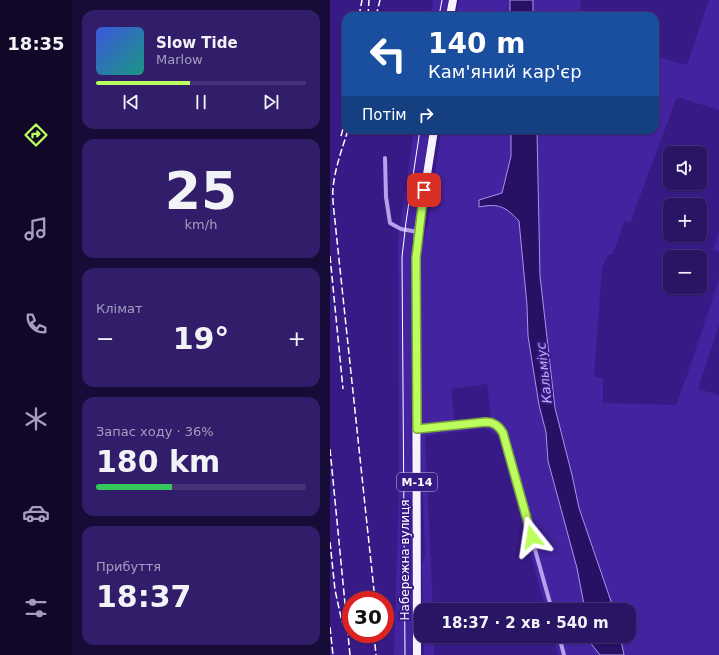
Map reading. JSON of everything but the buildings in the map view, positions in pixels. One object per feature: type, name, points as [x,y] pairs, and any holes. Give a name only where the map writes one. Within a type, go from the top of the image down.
[{"type":"highway","points":[[451,12],[453,0]]},
{"type":"highway","name":"Набережна вулиця","points":[[417,655],[416,281],[418,232],[433,134]]},
{"type":"street","points":[[385,158],[386,197],[390,223],[401,229],[418,232]]},
{"type":"street","points":[[417,429],[490,422],[501,429],[550,603]]},
{"type":"street","points":[[561,643],[564,655]]},
{"type":"shaded area","points":[[433,0],[448,0],[446,12],[432,12]]},
{"type":"shaded area","points":[[459,0],[510,0],[510,12],[457,12]]},
{"type":"shaded area","points":[[533,0],[581,0],[580,12],[533,12]]},
{"type":"shaded area","points":[[709,0],[719,0],[719,110],[677,97],[630,223],[624,221],[613,254],[607,256],[602,269],[594,377],[603,378],[603,403],[676,405],[719,279],[719,325],[698,389],[719,395],[719,655],[624,655],[621,643],[636,643],[636,603],[612,603],[579,508],[555,408],[540,276],[537,134],[659,134],[659,57],[687,65]]},
{"type":"shaded area","points":[[413,134],[428,134],[412,246],[411,435],[413,655],[394,655],[399,487],[398,240]]},
{"type":"shaded area","points":[[440,134],[511,134],[511,156],[502,193],[479,200],[479,206],[492,205],[501,207],[519,221],[527,305],[528,336],[539,405],[546,432],[548,461],[577,568],[584,603],[544,603],[498,436],[485,428],[425,436],[433,603],[423,603],[422,566],[425,554],[420,429],[420,271],[423,241],[428,223]],"holes":[[[487,384],[491,418],[455,422],[451,389]]]},
{"type":"shaded area","points":[[719,232],[719,252],[713,250]]},
{"type":"shaded area","points":[[424,643],[434,643],[434,655],[424,655]]},
{"type":"shaded area","points":[[555,643],[591,643],[600,655],[558,655]]},
{"type":"water","points":[[510,0],[533,0],[533,12],[510,12]]},
{"type":"water","name":"Кальміус","points":[[511,134],[537,134],[540,276],[555,408],[579,508],[612,603],[584,603],[577,568],[548,461],[546,432],[539,405],[528,336],[527,305],[519,221],[510,212],[502,207],[479,207],[479,200],[502,193],[511,156]]},
{"type":"water","points":[[591,643],[621,643],[624,655],[600,655]]},
{"type":"tram line","points":[[440,12],[442,0]]},
{"type":"tram line","points":[[405,655],[402,257],[419,134]]},
{"type":"railway","points":[[360,12],[362,0]]},
{"type":"railway","points":[[368,12],[369,0]]},
{"type":"railway","points":[[377,12],[380,0]]},
{"type":"railway","points":[[347,134],[335,173],[333,199],[374,591]]},
{"type":"railway","points":[[330,256],[343,389]]},
{"type":"railway","points":[[330,449],[350,655]]},
{"type":"railway","points":[[330,542],[335,590],[342,622]]},
{"type":"railway","points":[[330,627],[333,655]]},
{"type":"railway","points":[[375,643],[376,655]]},
{"type":"route","points":[[424,190],[416,258],[417,429],[486,422],[490,422],[498,426],[503,433],[532,537]]}]
